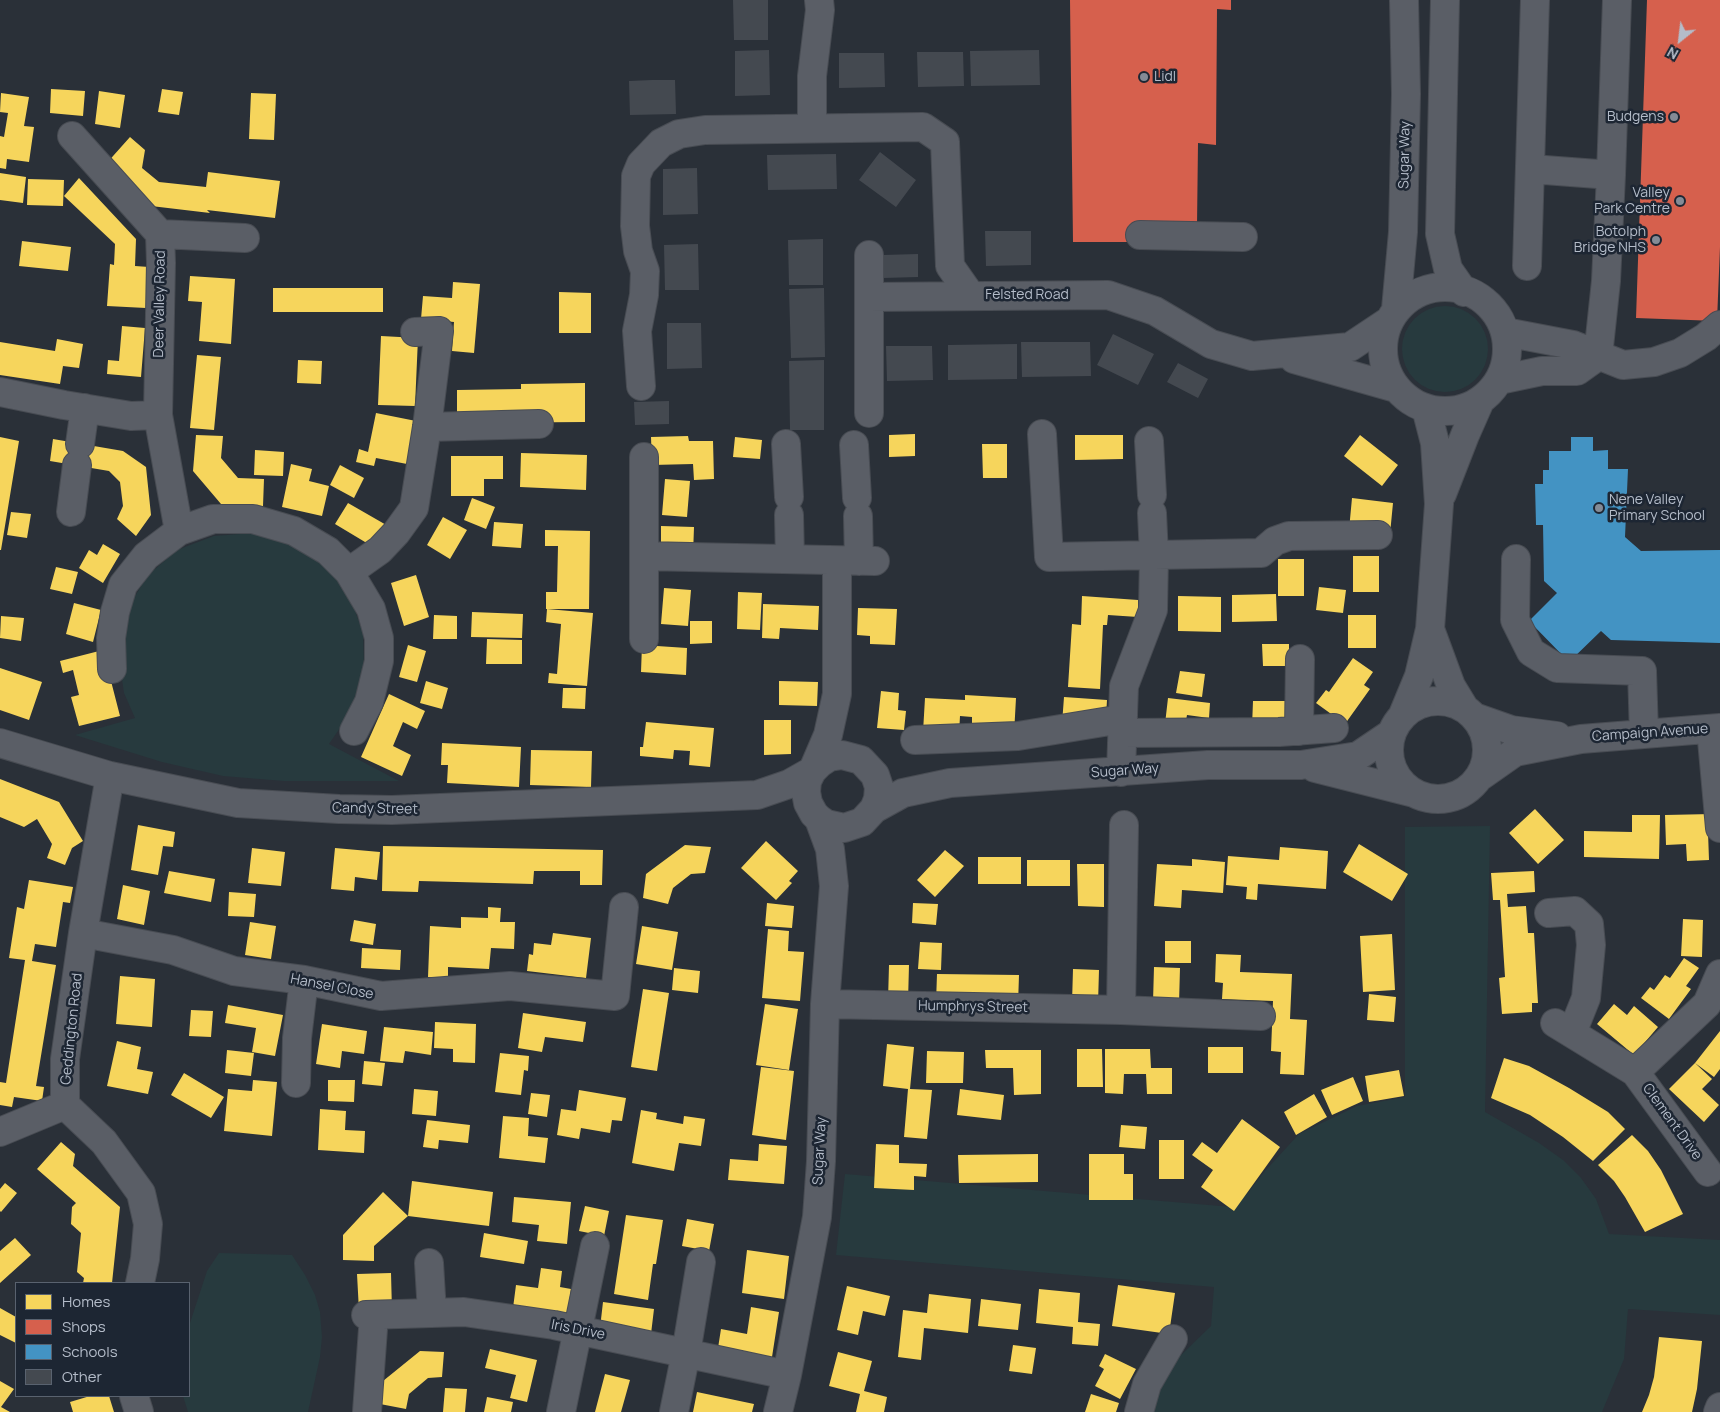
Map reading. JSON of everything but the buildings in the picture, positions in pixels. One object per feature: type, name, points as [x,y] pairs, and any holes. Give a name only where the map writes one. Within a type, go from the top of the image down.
[{"type":"street","points":[[812,127],[812,76],[820,10],[818,0]]},
{"type":"street","name":"Sugar Way","points":[[1392,315],[1403,232],[1406,94],[1404,0]]},
{"type":"street","points":[[1445,0],[1440,234],[1448,269],[1464,292]]},
{"type":"street","points":[[1527,266],[1534,0]]},
{"type":"street","points":[[1499,380],[1542,371],[1577,371],[1598,356],[1606,281],[1617,0]]},
{"type":"street","name":"Felsted Road","points":[[640,386],[637,331],[644,295],[644,271],[638,251],[635,226],[636,176],[641,164],[661,143],[679,134],[705,130],[812,127],[923,127],[945,142],[950,266],[971,296],[1108,295],[1155,310],[1211,344],[1252,356],[1350,348],[1392,315]]},
{"type":"street","name":"Deer Valley Road","points":[[72,136],[160,234],[158,415],[179,531]]},
{"type":"street","points":[[1531,169],[1611,175]]},
{"type":"street","points":[[160,234],[245,238]]},
{"type":"street","points":[[1140,235],[1243,237]]},
{"type":"street","points":[[868,255],[869,413]]},
{"type":"street","points":[[1574,345],[1591,333],[1606,281]]},
{"type":"street","points":[[1447,286],[1485,301],[1497,315],[1505,332],[1506,364],[1499,380],[1480,401],[1464,409],[1445,412],[1426,408],[1410,401],[1396,388],[1387,373],[1383,356],[1383,338],[1392,315],[1406,300],[1426,289],[1447,286]]},
{"type":"street","points":[[869,297],[971,296]]},
{"type":"street","points":[[1505,332],[1574,345],[1623,365],[1654,362],[1680,353],[1706,337],[1720,325]]},
{"type":"street","points":[[349,572],[380,550],[396,533],[414,508],[427,427],[439,331],[415,332]]},
{"type":"street","points":[[1278,354],[1396,388]]},
{"type":"street","points":[[0,392],[131,416],[158,415]]},
{"type":"street","points":[[1439,504],[1480,401]]},
{"type":"street","points":[[71,512],[85,408]]},
{"type":"street","points":[[1426,408],[1435,443],[1439,504],[1430,629],[1419,676],[1397,725],[1390,748],[1391,762],[1396,774],[1404,785],[1415,793],[1431,798],[1447,798],[1464,791],[1478,778],[1484,767],[1487,753],[1486,739],[1481,726],[1469,713],[1452,686],[1430,629]]},
{"type":"street","points":[[427,427],[539,424]]},
{"type":"street","points":[[1042,434],[1049,558],[1261,552],[1275,541],[1289,536],[1378,535]]},
{"type":"street","points":[[1121,772],[1124,686],[1153,610],[1154,556],[1149,441]]},
{"type":"street","points":[[786,444],[790,559]]},
{"type":"street","points":[[837,694],[848,734],[863,762],[875,776],[879,787],[878,799],[868,816],[844,828],[826,824],[818,818],[808,803],[806,792],[807,781],[828,735],[837,694],[857,561],[854,445]]},
{"type":"street","points":[[644,457],[644,639]]},
{"type":"street","points":[[112,669],[111,638],[115,612],[123,585],[146,556],[179,531],[213,519],[253,519],[294,531],[328,551],[349,572],[371,609],[379,638],[379,661],[369,702],[354,731]]},
{"type":"street","points":[[644,556],[757,557],[857,561]]},
{"type":"street","points":[[1516,559],[1514,620],[1530,652],[1557,668],[1642,671],[1644,734]]},
{"type":"street","points":[[1299,731],[1300,659]]},
{"type":"street","points":[[1397,725],[1412,709],[1425,703],[1438,701],[1452,703],[1469,713]]},
{"type":"street","name":"Campaign Avenue","points":[[1469,713],[1511,730],[1581,739]]},
{"type":"street","name":"Sugar Way","points":[[834,886],[847,850],[868,816],[903,793],[950,784],[1208,765],[1302,765],[1358,756],[1397,725]]},
{"type":"street","points":[[915,740],[1018,736],[1122,726],[1299,731],[1334,728]]},
{"type":"street","points":[[1715,728],[1720,828]]},
{"type":"street","name":"Campaign Avenue","points":[[1478,778],[1516,752],[1581,739],[1715,728]]},
{"type":"street","name":"Candy Street","points":[[0,743],[110,776],[238,803],[392,810],[757,795],[789,784],[813,771]]},
{"type":"street","points":[[813,771],[829,757],[842,755],[863,762]]},
{"type":"street","name":"Sugar Way","points":[[863,762],[898,777],[950,784]]},
{"type":"street","name":"Sugar Way","points":[[1302,765],[1415,793]]},
{"type":"street","name":"Geddington Road","points":[[110,776],[83,933],[65,1059],[65,1105],[104,1142],[141,1193],[148,1224],[145,1259],[140,1282]]},
{"type":"street","name":"Candy Street","points":[[757,795],[792,804],[818,818]]},
{"type":"street","name":"Sugar Way","points":[[778,1412],[787,1375],[817,1217],[821,1161],[825,1004],[834,886],[830,848],[818,818]]},
{"type":"street","points":[[1121,1010],[1124,825]]},
{"type":"street","name":"Hansel Close","points":[[83,933],[174,950],[234,971],[304,980],[381,996],[510,986],[615,996],[624,907]]},
{"type":"street","name":"Clement Drive","points":[[1549,913],[1576,911],[1590,924],[1591,945],[1586,998],[1563,1028],[1635,1072],[1708,1172]]},
{"type":"street","name":"Clement Drive","points":[[1635,1072],[1707,1004],[1720,974]]},
{"type":"street","points":[[296,1083],[297,1038],[304,980]]},
{"type":"street","name":"Humphrys Street","points":[[825,1004],[1121,1010],[1260,1016]]},
{"type":"street","points":[[0,1132],[65,1105]]},
{"type":"street","points":[[562,1412],[595,1246]]},
{"type":"street","points":[[674,1412],[701,1262]]},
{"type":"street","points":[[429,1263],[432,1313]]},
{"type":"street","name":"Iris Drive","points":[[367,1412],[370,1315],[464,1312],[578,1330],[787,1375]]},
{"type":"street","points":[[1139,1412],[1147,1384],[1173,1339]]},
{"type":"street","points":[[134,1397],[140,1412]]},
{"type":"street","points":[[1718,1412],[1720,1407]]},
{"type":"green space","points":[[1445,306],[1461,309],[1469,313],[1481,325],[1485,333],[1488,349],[1485,365],[1481,373],[1469,385],[1461,389],[1445,392],[1429,389],[1421,385],[1409,373],[1405,365],[1402,349],[1405,333],[1409,325],[1421,313],[1429,309]]},
{"type":"green space","points":[[253,533],[291,543],[324,565],[349,595],[363,632],[364,671],[353,709],[329,744],[399,781],[284,781],[223,776],[162,762],[75,735],[135,718],[124,693],[118,651],[127,610],[147,576],[177,550],[214,536]]},
{"type":"green space","points":[[1490,826],[1485,1112],[1539,1143],[1563,1160],[1581,1178],[1596,1199],[1609,1234],[1720,1240],[1720,1315],[1628,1309],[1624,1359],[1602,1412],[1151,1412],[1152,1399],[1176,1360],[1211,1326],[1214,1287],[836,1255],[845,1174],[1232,1207],[1247,1194],[1299,1134],[1357,1106],[1405,1097],[1405,827]]},
{"type":"green space","points":[[219,1253],[292,1255],[315,1295],[320,1312],[322,1337],[320,1357],[308,1412],[188,1412],[183,1397],[190,1397],[190,1323],[207,1271]]},
{"type":"place","name":"Lidl","points":[[1144,77]]},
{"type":"place","name":"Budgens","points":[[1674,117]]},
{"type":"place","name":"Valley Park Centre","points":[[1680,201]]},
{"type":"place","name":"Botolph Bridge NHS","points":[[1656,240]]},
{"type":"place","name":"Nene Valley Primary School","points":[[1599,508]]}]
